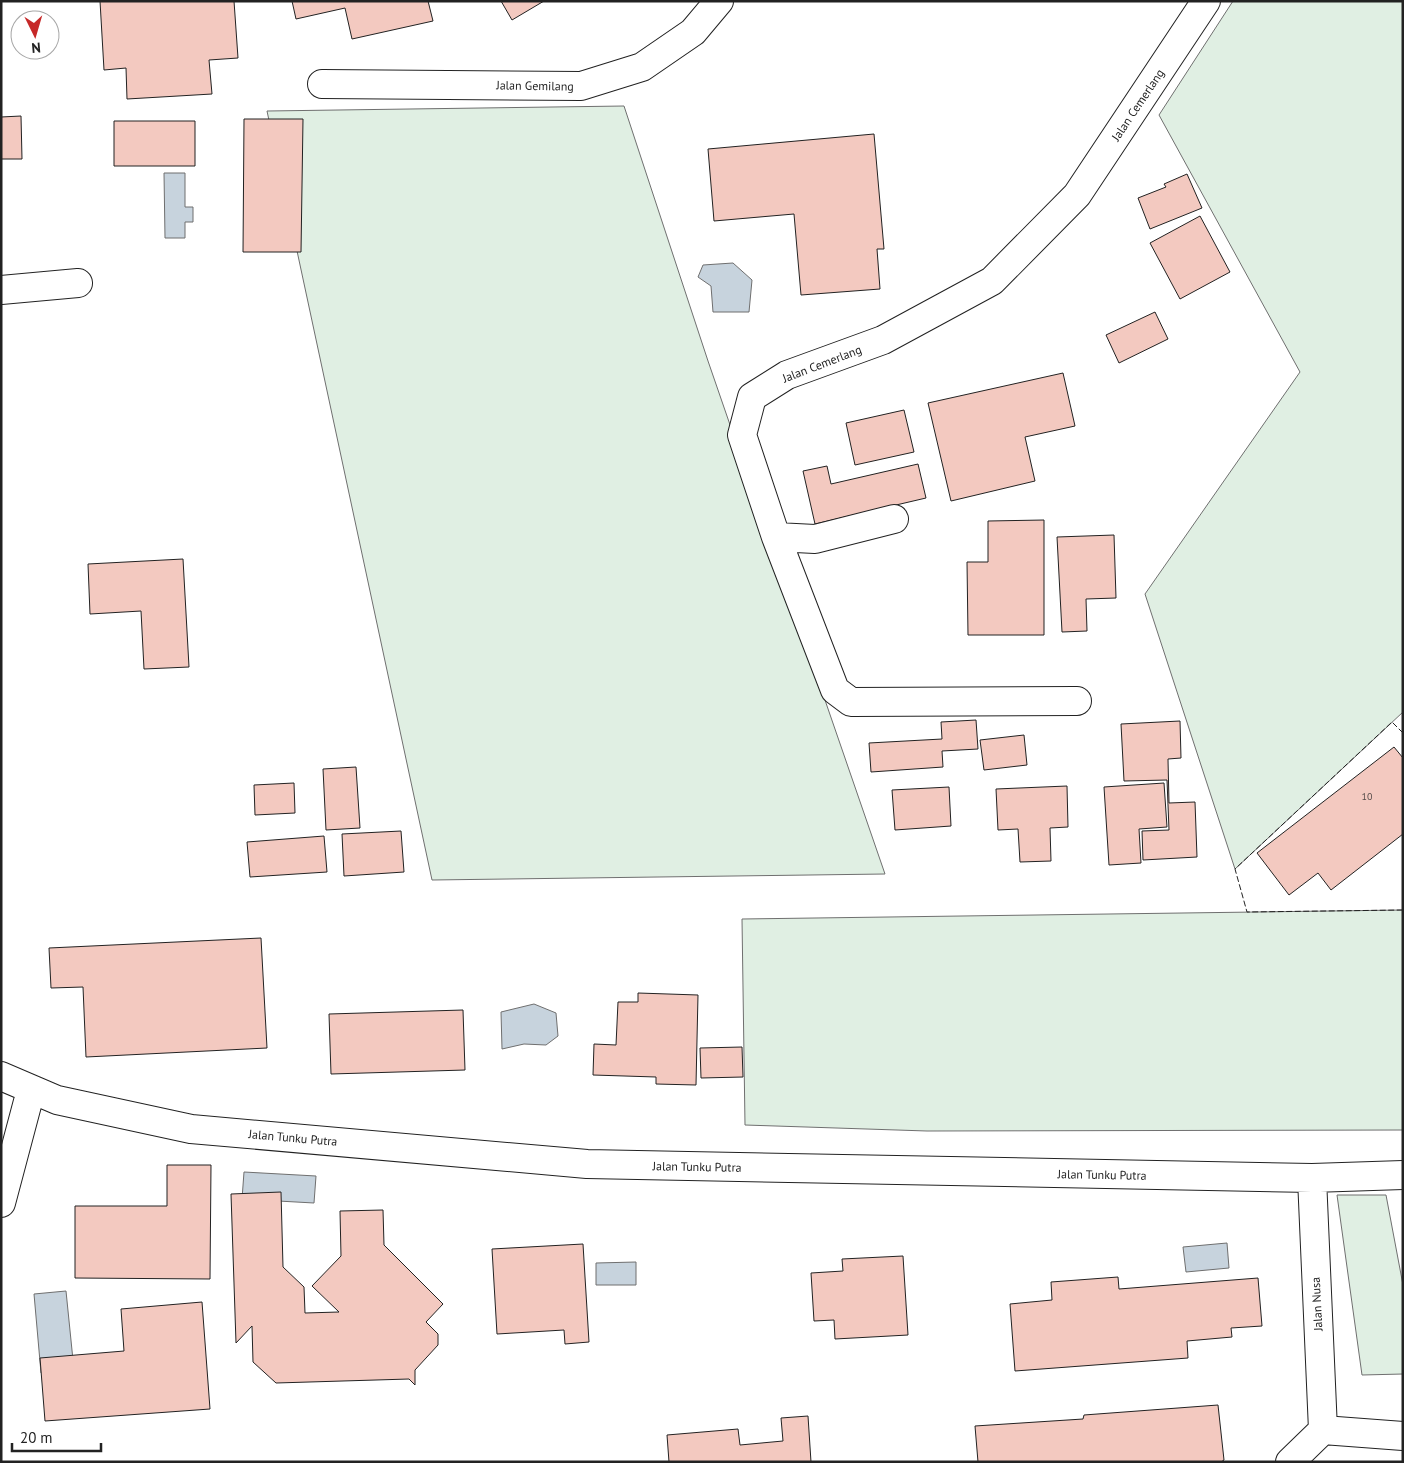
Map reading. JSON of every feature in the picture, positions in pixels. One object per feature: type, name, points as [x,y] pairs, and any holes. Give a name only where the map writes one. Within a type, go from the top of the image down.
[{"type":"street","name":"Jalan Gemilang","points":[[322,84],[581,86],[642,68],[692,32],[718,1]]},
{"type":"street","name":"Jalan Cemerlang","points":[[1077,701],[851,702],[835,690],[776,537],[742,434],[752,397],[787,375],[883,340],[992,282],[1077,195],[1206,1]]},
{"type":"street","points":[[1,290],[78,283]]},
{"type":"street","points":[[776,537],[815,539],[894,519]]},
{"type":"street","name":"Jalan Tunku Putra","points":[[1,1076],[57,1100],[191,1129],[587,1164],[1312,1178],[1403,1175]]},
{"type":"street","points":[[1,1202],[30,1090]]},
{"type":"street","name":"Jalan Nusa","points":[[1312,1178],[1323,1430]]},
{"type":"street","points":[[1290,1462],[1323,1430],[1403,1436]]},
{"type":"green space","points":[[1233,1],[1403,1],[1403,712],[1235,869],[1145,594],[1300,372],[1159,115]]},
{"type":"green space","points":[[624,106],[708,361],[885,874],[432,880],[267,111]]},
{"type":"green space","points":[[1403,910],[1403,1130],[927,1131],[745,1125],[742,919]]},
{"type":"green space","points":[[1337,1195],[1386,1195],[1403,1285],[1403,1374],[1362,1375]]},
{"type":"shaded area","points":[[164,173],[185,173],[185,207],[193,207],[193,222],[185,222],[185,238],[165,238]]},
{"type":"shaded area","points":[[733,263],[752,280],[749,312],[713,312],[711,286],[698,277],[703,265]]},
{"type":"shaded area","points":[[534,1004],[556,1013],[558,1036],[546,1045],[524,1044],[502,1049],[501,1012]]},
{"type":"shaded area","points":[[244,1172],[316,1176],[314,1203],[242,1199]]},
{"type":"shaded area","points":[[1227,1243],[1229,1268],[1186,1272],[1183,1247]]},
{"type":"shaded area","points":[[636,1262],[636,1285],[596,1285],[596,1263]]},
{"type":"shaded area","points":[[66,1291],[74,1370],[41,1373],[34,1294]]},
{"type":"building","points":[[100,1],[234,1],[238,58],[209,60],[212,94],[127,99],[126,68],[104,70]]},
{"type":"building","points":[[292,1],[428,1],[433,21],[352,39],[345,8],[296,19]]},
{"type":"building","points":[[501,1],[544,1],[512,20]]},
{"type":"building","points":[[21,116],[22,159],[1,159],[1,117]]},
{"type":"building","points":[[244,119],[303,119],[301,252],[243,252]]},
{"type":"building","points":[[114,121],[195,121],[195,166],[114,166]]},
{"type":"building","points":[[874,134],[884,249],[877,249],[880,289],[801,295],[794,214],[714,221],[708,149]]},
{"type":"building","points":[[1187,174],[1202,208],[1150,229],[1138,198],[1166,187],[1164,184]]},
{"type":"building","points":[[1200,216],[1230,272],[1180,299],[1150,243]]},
{"type":"building","points":[[1155,312],[1168,339],[1119,363],[1106,335]]},
{"type":"building","points":[[1063,373],[1075,426],[1025,437],[1035,481],[951,501],[928,403]]},
{"type":"building","points":[[904,410],[914,452],[855,465],[846,423]]},
{"type":"building","points":[[918,464],[926,498],[815,524],[803,471],[827,466],[831,484]]},
{"type":"building","points":[[1044,520],[1044,635],[968,635],[967,562],[988,562],[988,521]]},
{"type":"building","points":[[1114,535],[1116,598],[1086,599],[1087,631],[1062,632],[1057,537]]},
{"type":"building","points":[[183,559],[189,667],[144,669],[141,611],[90,614],[88,564]]},
{"type":"building","points":[[976,720],[978,749],[942,751],[943,767],[871,772],[869,743],[942,739],[941,722]]},
{"type":"building","points":[[1180,721],[1181,758],[1168,759],[1169,803],[1195,802],[1197,857],[1143,860],[1142,831],[1169,830],[1167,780],[1124,781],[1121,724]]},
{"type":"building","points":[[1024,735],[1027,765],[984,770],[980,740]]},
{"type":"building","points":[[1394,747],[1403,758],[1403,834],[1331,890],[1318,873],[1289,895],[1257,853]]},
{"type":"building","points":[[356,767],[360,828],[326,830],[323,769]]},
{"type":"building","points":[[294,783],[295,813],[255,815],[254,785]]},
{"type":"building","points":[[1164,783],[1167,827],[1139,829],[1141,863],[1109,865],[1104,787]]},
{"type":"building","points":[[1067,786],[1068,827],[1050,828],[1051,861],[1020,862],[1018,829],[998,830],[996,789]]},
{"type":"building","points":[[949,787],[951,826],[895,830],[892,790]]},
{"type":"building","points":[[401,831],[404,872],[344,876],[342,834]]},
{"type":"building","points":[[324,836],[327,872],[250,877],[247,842]]},
{"type":"building","points":[[261,938],[267,1048],[86,1057],[83,987],[51,988],[49,948]]},
{"type":"building","points":[[638,993],[698,995],[696,1085],[656,1084],[656,1077],[593,1075],[594,1044],[616,1045],[618,1002],[638,1002]]},
{"type":"building","points":[[463,1010],[465,1070],[331,1074],[329,1014]]},
{"type":"building","points":[[742,1047],[743,1077],[701,1078],[700,1048]]},
{"type":"building","points":[[167,1165],[211,1165],[210,1279],[75,1278],[75,1206],[167,1206]]},
{"type":"building","points":[[281,1192],[283,1267],[304,1287],[305,1313],[339,1312],[312,1286],[341,1256],[340,1211],[383,1210],[384,1245],[443,1304],[426,1322],[438,1334],[438,1345],[415,1370],[415,1385],[409,1379],[276,1383],[253,1362],[252,1326],[236,1343],[231,1194]]},
{"type":"building","points":[[583,1244],[589,1342],[565,1344],[564,1330],[497,1334],[492,1249]]},
{"type":"building","points":[[903,1256],[908,1335],[835,1339],[834,1320],[814,1321],[811,1273],[843,1271],[842,1259]]},
{"type":"building","points":[[1118,1277],[1119,1289],[1258,1278],[1262,1326],[1231,1328],[1232,1337],[1187,1341],[1188,1358],[1015,1371],[1010,1304],[1052,1300],[1051,1282]]},
{"type":"building","points":[[202,1302],[210,1409],[45,1421],[40,1358],[124,1351],[121,1309]]},
{"type":"building","points":[[1218,1405],[1224,1460],[1221,1462],[978,1462],[975,1426],[1083,1419],[1084,1415]]},
{"type":"building","points":[[808,1416],[811,1462],[669,1462],[667,1435],[738,1429],[740,1445],[783,1441],[781,1418]]},
{"type":"fence","points":[[1403,733],[1392,722],[1235,869],[1247,912],[1403,910]]}]
